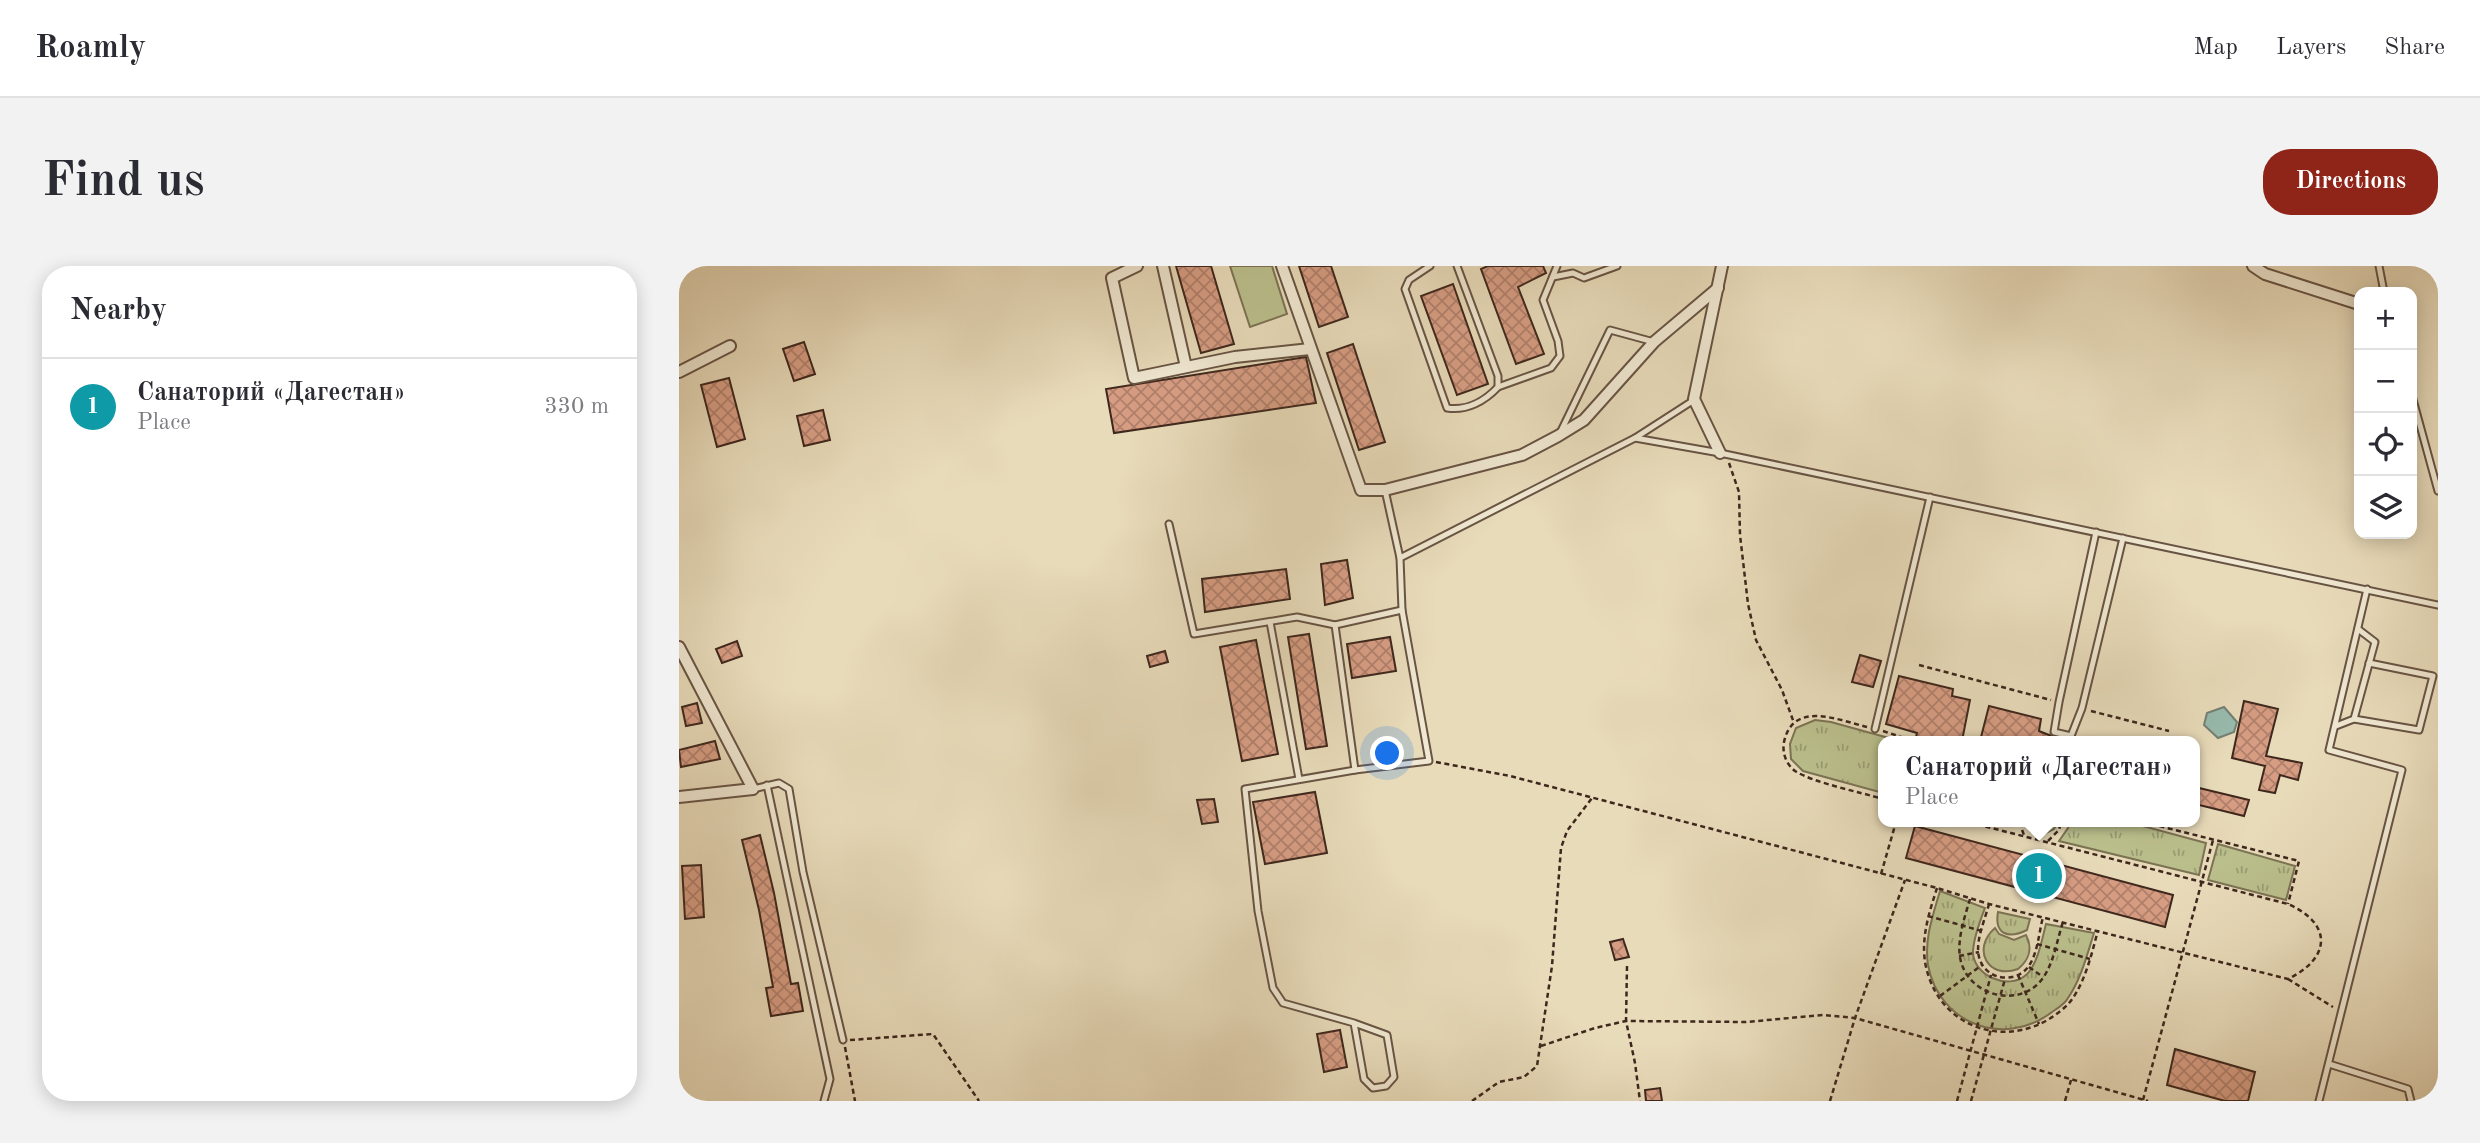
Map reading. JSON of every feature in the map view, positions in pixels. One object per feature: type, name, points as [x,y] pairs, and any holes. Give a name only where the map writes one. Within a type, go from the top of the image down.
[{"type":"street","points":[[1137,266],[1112,278],[1134,378],[1235,357],[1310,349]]},
{"type":"street","points":[[1163,266],[1186,367]]},
{"type":"street","points":[[1282,266],[1361,491],[1385,490],[1522,454],[1558,436],[1584,420],[1654,342],[1718,288]]},
{"type":"street","points":[[1720,453],[1694,399],[1722,266]]},
{"type":"street","points":[[2253,266],[2265,274],[2354,302]]},
{"type":"street","points":[[679,372],[730,346]]},
{"type":"street","points":[[679,647],[753,789],[679,797]]},
{"type":"lane","points":[[1430,266],[1409,280],[1405,289],[1447,408],[1457,410],[1487,399],[1499,387],[1551,368],[1560,356],[1543,300],[1557,266]]},
{"type":"lane","points":[[1457,266],[1498,376],[1499,387]]},
{"type":"lane","points":[[1553,277],[1573,273],[1584,278],[1617,266]]},
{"type":"lane","points":[[2379,266],[2383,287]]},
{"type":"lane","points":[[1558,436],[1610,330],[1654,342]]},
{"type":"lane","points":[[1400,558],[1635,438],[1694,399]]},
{"type":"lane","points":[[2417,413],[2438,491]]},
{"type":"lane","points":[[1635,438],[1720,453],[2438,605]]},
{"type":"lane","points":[[1354,1023],[1364,1079],[1373,1088],[1386,1086],[1394,1077],[1387,1035],[1354,1023],[1283,1003],[1273,988],[1258,911],[1245,789],[1355,770],[1429,761],[1402,610],[1400,558],[1385,490]]},
{"type":"lane","points":[[1875,729],[1930,497]]},
{"type":"lane","points":[[1169,524],[1194,634],[1297,617],[1335,625],[1402,610]]},
{"type":"lane","points":[[2096,532],[2054,732],[2071,736],[2082,708],[2123,538]]},
{"type":"lane","points":[[2319,1101],[2402,770],[2329,750],[2367,589]]},
{"type":"lane","points":[[1270,622],[1299,779]]},
{"type":"lane","points":[[1335,625],[1355,770]]},
{"type":"lane","points":[[2354,719],[2375,642],[2358,628]]},
{"type":"lane","points":[[2336,726],[2354,719],[2419,730],[2433,676],[2369,663]]},
{"type":"lane","points":[[753,789],[779,783],[789,789],[803,872],[843,1040]]},
{"type":"lane","points":[[767,785],[830,1079],[824,1101]]},
{"type":"lane","points":[[2329,1064],[2408,1089],[2411,1101]]},
{"type":"path","points":[[1720,453],[1730,464],[1739,492],[1740,535],[1748,604],[1756,640],[1782,690],[1794,723]]},
{"type":"path","points":[[1919,665],[2059,702]]},
{"type":"path","points":[[2082,708],[2169,731]]},
{"type":"path","points":[[1878,798],[1808,777],[1795,770],[1784,755],[1783,746],[1787,732],[1794,723],[1806,716],[1821,716],[1898,736]]},
{"type":"path","points":[[1429,761],[1510,776],[1989,904],[2288,979],[2341,1012]]},
{"type":"path","points":[[1472,1101],[1499,1082],[1524,1077],[1537,1066],[1552,966],[1561,848],[1567,831],[1592,798]]},
{"type":"path","points":[[1881,874],[1895,827]]},
{"type":"path","points":[[1988,827],[2288,904],[2307,912],[2318,925],[2321,944],[2315,960],[2304,971],[2288,979]]},
{"type":"path","points":[[2021,827],[2025,836]]},
{"type":"path","points":[[2048,841],[2060,827]]},
{"type":"path","points":[[2162,827],[2299,861],[2288,904]]},
{"type":"path","points":[[1541,1046],[1626,1021],[1746,1022],[1823,1015],[1855,1018],[2145,1100],[2213,840]]},
{"type":"path","points":[[1831,1101],[1855,1018],[1905,880]]},
{"type":"path","points":[[1937,888],[1925,936],[1926,965],[1939,996],[1963,1022],[1976,1028],[2007,1032],[2029,1030],[2066,1007],[2082,980],[2098,930]]},
{"type":"path","points":[[1970,898],[1962,925],[1959,956],[1968,976],[1986,992],[2011,996],[2026,992],[2043,977],[2063,922]]},
{"type":"path","points":[[1989,904],[1979,952],[1982,965],[1991,975],[2005,979],[2018,975],[2029,967],[2043,916]]},
{"type":"path","points":[[1928,916],[1982,931]]},
{"type":"path","points":[[2037,944],[2090,959]]},
{"type":"path","points":[[1959,956],[1979,952]]},
{"type":"path","points":[[1939,996],[1982,965]]},
{"type":"path","points":[[1627,966],[1626,1021],[1640,1101]]},
{"type":"path","points":[[2029,967],[2043,977]]},
{"type":"path","points":[[1957,1101],[1991,975]]},
{"type":"path","points":[[2018,975],[2039,1025]]},
{"type":"path","points":[[1971,1101],[2005,979]]},
{"type":"path","points":[[855,1101],[843,1040],[933,1034],[979,1101]]},
{"type":"path","points":[[2065,1101],[2071,1080]]},
{"type":"green space","points":[[1230,266],[1272,266],[1287,314],[1250,327]]},
{"type":"green space","points":[[1815,720],[1882,736],[1878,736],[1878,792],[1803,771],[1791,759],[1790,744],[1796,728]]},
{"type":"green space","points":[[2028,827],[2055,827],[2042,835],[2031,832]]},
{"type":"green space","points":[[2147,827],[2206,843],[2199,875],[2059,841],[2068,828]]},
{"type":"green space","points":[[2218,844],[2295,866],[2286,900],[2208,880]]},
{"type":"green space","points":[[1940,891],[1985,908],[1977,929],[1974,960],[1985,973],[2001,981],[2019,980],[2030,970],[2039,951],[2046,924],[2094,933],[2080,975],[2065,1002],[2034,1023],[1995,1029],[1960,1016],[1945,1003],[1935,986],[1927,955],[1928,936]]},
{"type":"green space","points":[[1998,912],[2030,919],[2027,930],[2014,934],[2004,933],[1998,926]]},
{"type":"green space","points":[[1995,928],[1999,934],[2014,940],[2026,935],[2029,954],[2018,969],[1998,970],[1986,960],[1984,945]]},
{"type":"water","points":[[2224,707],[2237,722],[2234,732],[2218,738],[2204,725],[2207,713]]},
{"type":"building","points":[[1176,266],[1211,266],[1234,344],[1201,353]]},
{"type":"building","points":[[1299,266],[1331,266],[1348,317],[1319,327]]},
{"type":"building","points":[[1488,266],[1543,266],[1546,273],[1518,287],[1544,354],[1516,364],[1481,269]]},
{"type":"building","points":[[1453,284],[1488,384],[1457,395],[1421,296]]},
{"type":"building","points":[[804,342],[815,374],[794,381],[783,349]]},
{"type":"building","points":[[1353,344],[1385,442],[1359,450],[1327,353]]},
{"type":"building","points":[[1306,357],[1316,403],[1114,433],[1106,389]]},
{"type":"building","points":[[729,378],[745,439],[717,447],[701,385]]},
{"type":"building","points":[[823,410],[830,440],[804,446],[797,416]]},
{"type":"building","points":[[1347,560],[1353,598],[1325,605],[1321,564]]},
{"type":"building","points":[[1286,569],[1290,599],[1205,612],[1202,579]]},
{"type":"building","points":[[1309,634],[1327,746],[1306,749],[1288,637]]},
{"type":"building","points":[[1390,637],[1396,671],[1352,678],[1347,644]]},
{"type":"building","points":[[1256,640],[1278,754],[1242,761],[1220,647]]},
{"type":"building","points":[[737,641],[742,656],[722,663],[716,649]]},
{"type":"building","points":[[1165,651],[1168,662],[1150,667],[1147,656]]},
{"type":"building","points":[[1860,655],[1881,661],[1873,687],[1852,682]]},
{"type":"building","points":[[1899,676],[1953,689],[1952,696],[1970,700],[1963,736],[1916,736],[1917,733],[1886,724]]},
{"type":"building","points":[[2244,701],[2278,709],[2266,756],[2302,763],[2298,780],[2280,775],[2275,793],[2259,790],[2265,766],[2232,758]]},
{"type":"building","points":[[697,703],[702,723],[686,726],[682,707]]},
{"type":"building","points":[[1989,706],[2041,719],[2039,731],[2052,736],[1981,736]]},
{"type":"building","points":[[715,741],[720,759],[681,767],[679,750]]},
{"type":"building","points":[[2200,788],[2249,800],[2244,816],[2200,805]]},
{"type":"building","points":[[1315,792],[1327,853],[1265,864],[1253,802]]},
{"type":"building","points":[[1214,799],[1218,822],[1202,824],[1197,800]]},
{"type":"building","points":[[1915,827],[1919,827],[2173,895],[2165,927],[1906,858]]},
{"type":"building","points":[[760,835],[791,984],[798,983],[803,1011],[771,1016],[766,988],[773,987],[759,910],[742,840]]},
{"type":"building","points":[[701,865],[704,917],[685,919],[682,866]]},
{"type":"building","points":[[1623,939],[1629,957],[1615,960],[1610,942]]},
{"type":"building","points":[[1340,1030],[1347,1067],[1324,1072],[1317,1034]]},
{"type":"building","points":[[2175,1049],[2255,1072],[2248,1101],[2225,1101],[2167,1085]]},
{"type":"building","points":[[1660,1088],[1662,1101],[1646,1101],[1645,1090]]},
{"type":"place","name":"Санаторий «Дагестан»","points":[[2039,876]]}]
